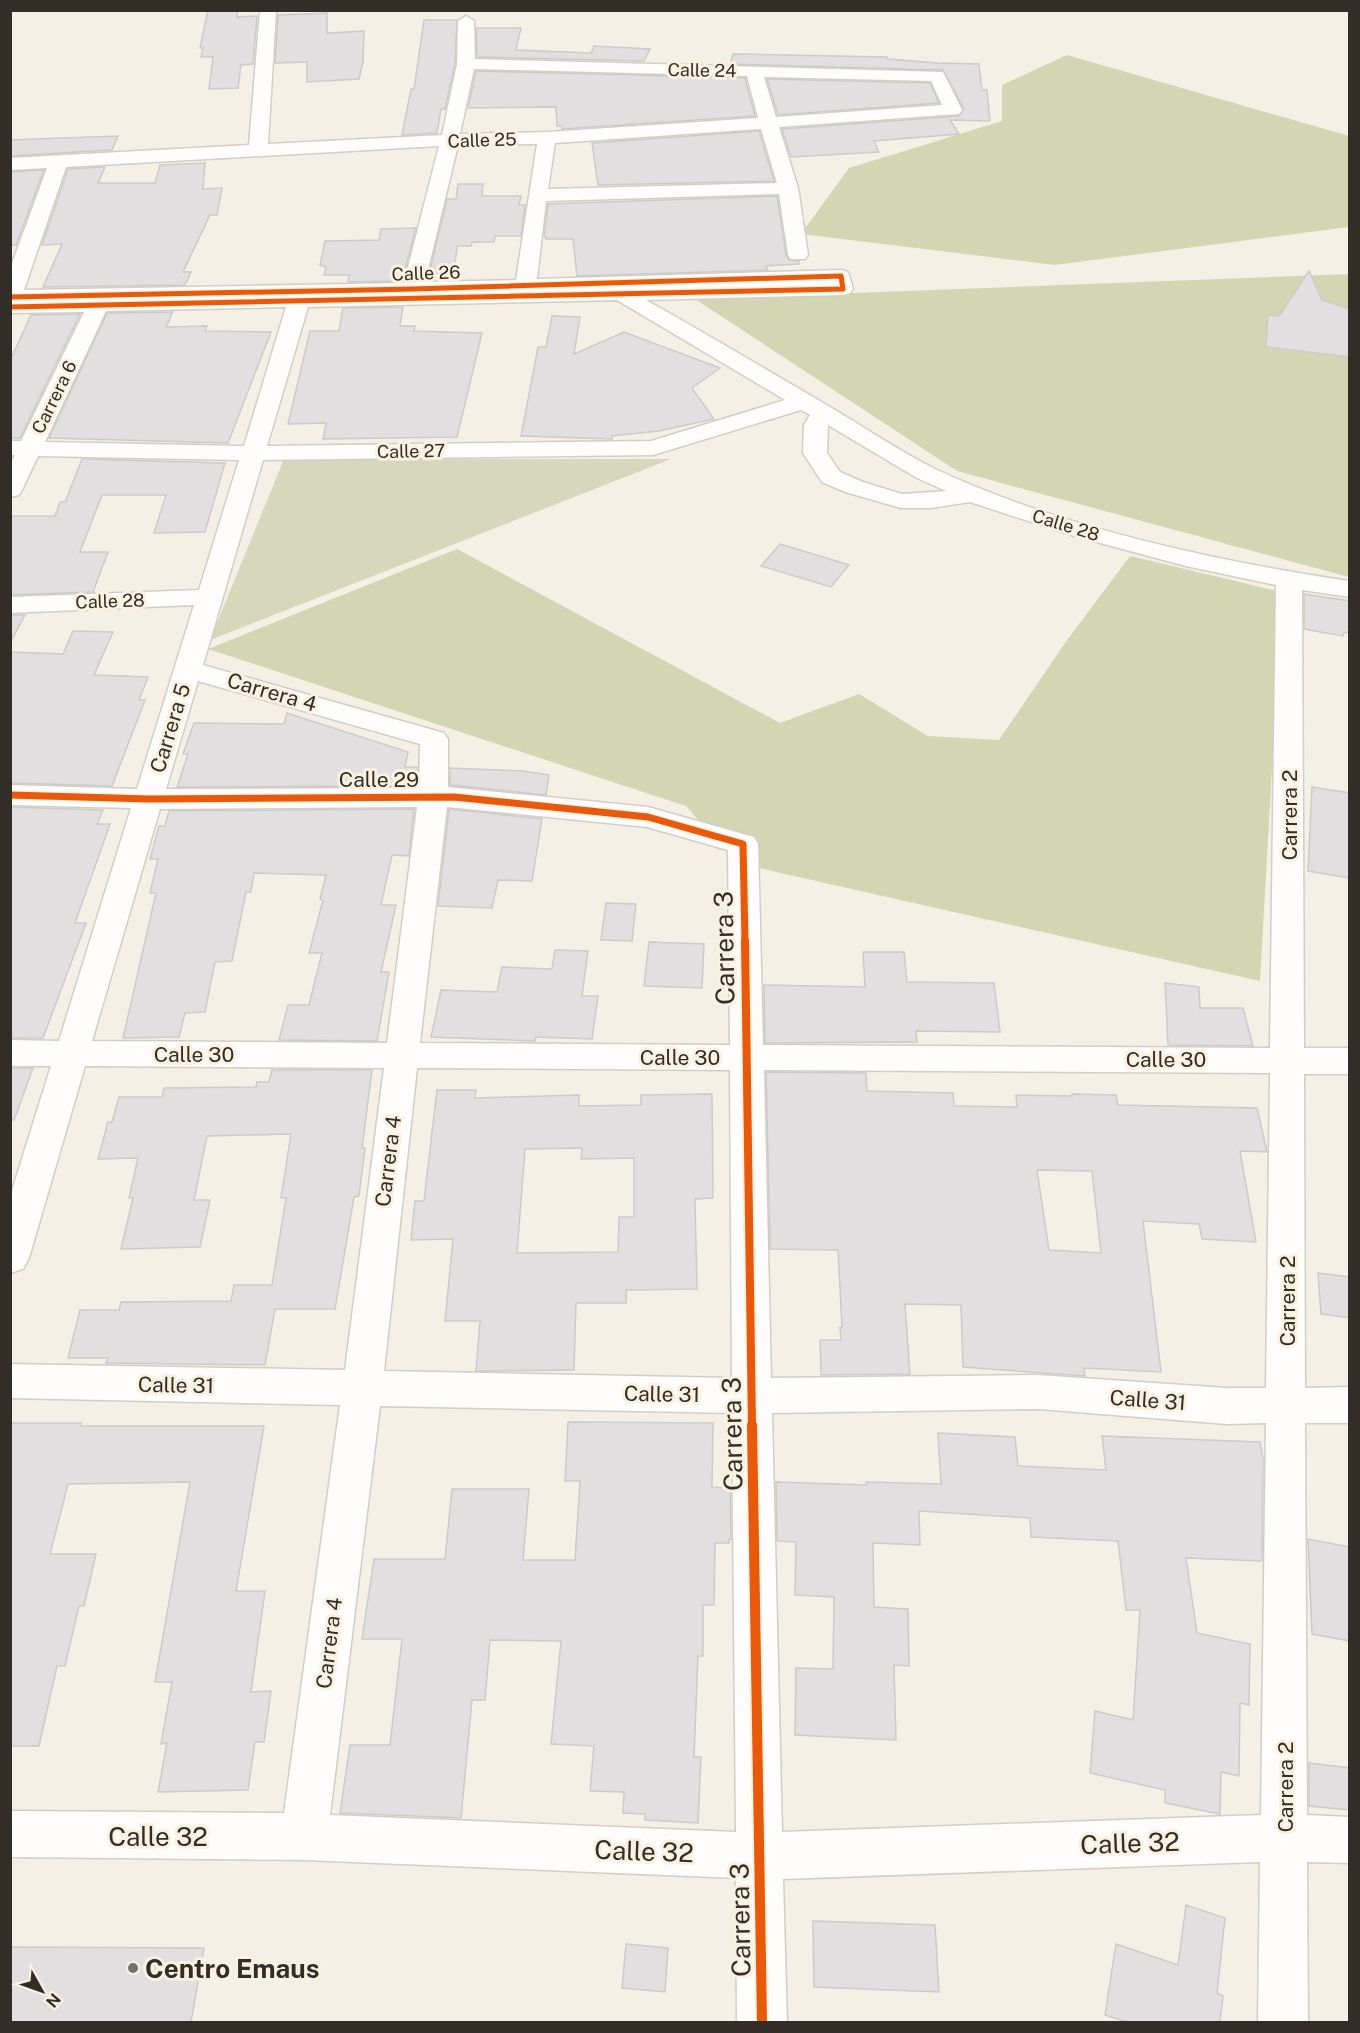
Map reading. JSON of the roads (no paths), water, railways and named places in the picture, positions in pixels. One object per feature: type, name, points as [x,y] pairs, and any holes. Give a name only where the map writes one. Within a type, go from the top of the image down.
[{"type":"street","points":[[258,150],[268,10]]},
{"type":"street","points":[[413,289],[450,140],[466,64],[466,21]]},
{"type":"street","name":"Calle 24","points":[[466,64],[937,76],[952,110]]},
{"type":"street","points":[[754,72],[788,188],[798,255]]},
{"type":"street","name":"Calle 25","points":[[10,172],[258,150],[450,140],[547,138],[952,110]]},
{"type":"street","points":[[526,285],[537,195],[547,138]]},
{"type":"street","name":"Calle 25","points":[[10,164],[58,166]]},
{"type":"street","points":[[11,297],[58,166]]},
{"type":"street","points":[[537,195],[788,188]]},
{"type":"street","name":"Calle 26","points":[[10,307],[623,295],[842,282],[602,283],[11,297]]},
{"type":"street","name":"Calle 28","points":[[602,283],[925,473],[973,494],[1083,531],[1186,558],[1290,580],[1350,589]]},
{"type":"street","name":"Carrera 5","points":[[10,1258],[299,301]]},
{"type":"street","name":"Carrera 6","points":[[10,490],[20,448],[98,305]]},
{"type":"street","points":[[814,407],[815,453],[831,477],[854,488],[901,501],[931,501],[973,494]]},
{"type":"street","name":"Calle 27","points":[[20,448],[252,453],[653,448],[814,407]]},
{"type":"street","name":"Carrera 2","points":[[1283,2022],[1290,580]]},
{"type":"street","name":"Calle 28","points":[[10,605],[209,597]]},
{"type":"street","name":"Carrera 4","points":[[188,669],[434,739],[433,797],[400,1055],[362,1389],[304,1837]]},
{"type":"street","name":"Calle 29","points":[[10,795],[149,799],[433,797],[536,804],[648,818],[743,844]]},
{"type":"street","name":"Carrera 3","points":[[743,844],[762,2022]]},
{"type":"street","name":"Calle 30","points":[[10,1053],[1350,1061]]},
{"type":"street","name":"Calle 31","points":[[10,1381],[753,1396],[1038,1392],[1227,1406],[1286,1403],[1350,1404]]},
{"type":"street","name":"Calle 32","points":[[10,1834],[304,1837],[760,1856],[1284,1838],[1350,1840]]},
{"type":"place","name":"Centro Emaus","points":[[133,1968]]}]
